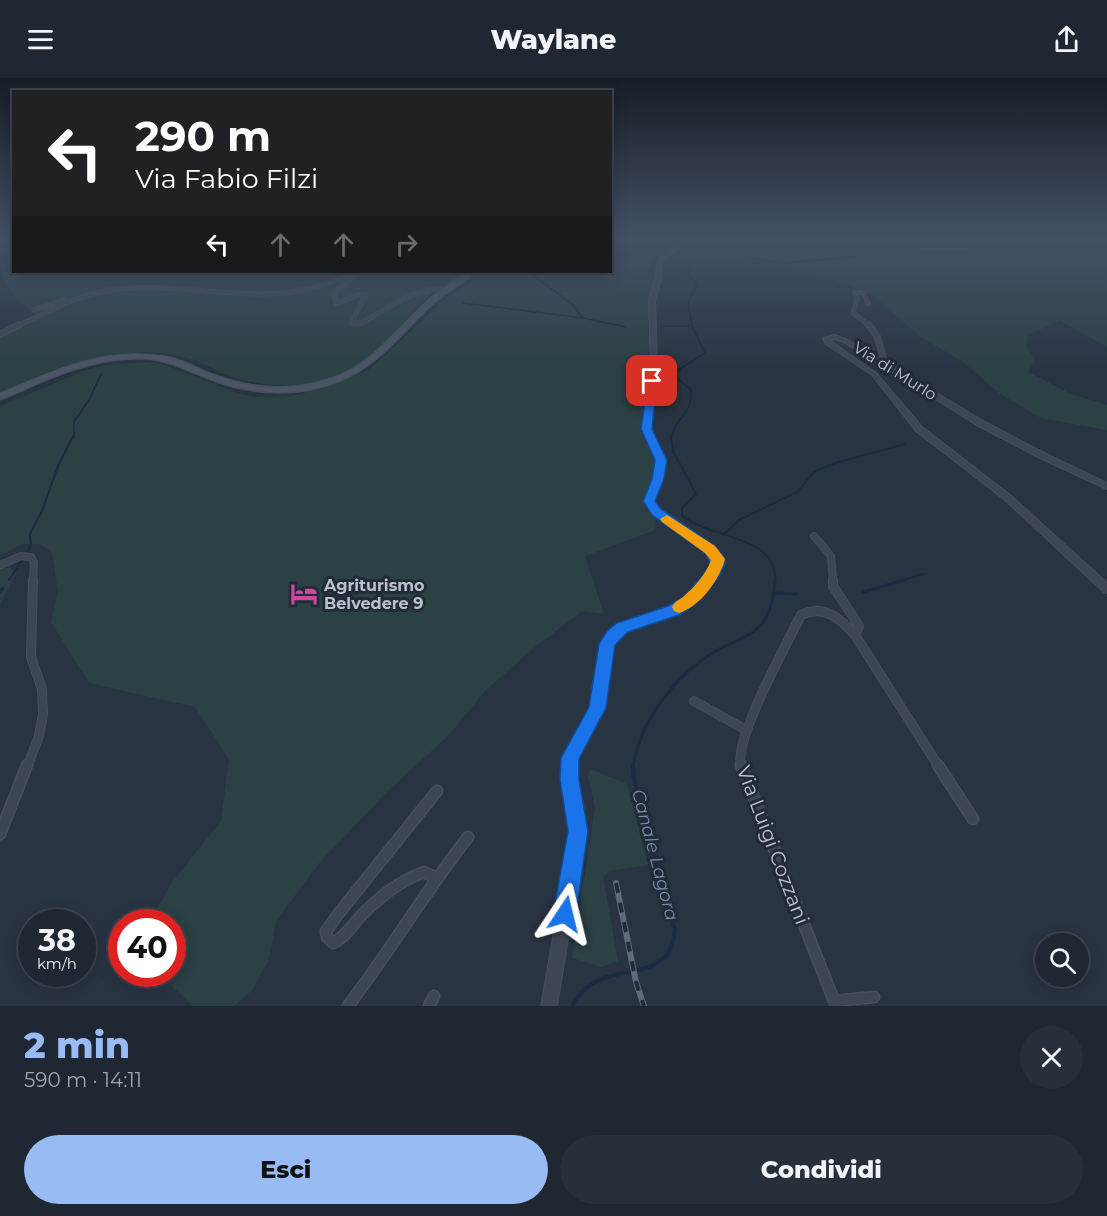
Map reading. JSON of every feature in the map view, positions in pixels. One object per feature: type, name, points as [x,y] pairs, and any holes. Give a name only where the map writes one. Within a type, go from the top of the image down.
[{"type":"main road","points":[[0,398],[37,380],[74,367],[131,357],[167,359],[252,390],[285,390],[336,380],[366,365],[455,283]]},
{"type":"street","points":[[34,310],[91,294],[116,290],[194,289],[212,292],[282,293],[305,290],[325,283]]},
{"type":"street","points":[[345,283],[334,292],[333,299],[336,304],[358,294],[366,296],[351,323],[357,324],[387,311],[420,292],[437,288],[446,289]]},
{"type":"street","points":[[549,1006],[576,848],[577,817],[570,780],[570,758],[598,708],[607,644],[612,635],[622,627],[673,610],[689,601],[713,574],[718,564],[718,559],[710,549],[656,512],[649,501],[658,479],[661,460],[647,429],[654,366],[652,300],[655,283]]},
{"type":"street","points":[[868,304],[865,294],[855,292],[857,298],[853,313],[872,327],[883,344],[882,352],[886,367]]},
{"type":"street","points":[[0,334],[91,294]]},
{"type":"street","name":"Via di Murlo","points":[[1107,486],[980,423],[844,340],[831,337],[826,339],[828,343],[874,374],[919,429],[1007,497],[1107,589]]},
{"type":"street","points":[[814,536],[831,556],[833,586],[859,626],[855,635]]},
{"type":"street","points":[[0,565],[21,556],[31,557],[34,562],[31,657],[44,701],[39,736],[0,834]]},
{"type":"street","name":"Via Luigi Cozzani","points":[[835,1004],[740,763],[740,752],[746,730],[801,615],[814,609],[831,613],[845,622],[973,819]]},
{"type":"street","points":[[694,700],[746,730]]},
{"type":"street","points":[[436,878],[424,872],[412,876],[363,913],[341,940],[333,942],[327,938],[326,931],[340,912],[411,827],[437,791]]},
{"type":"street","points":[[348,1006],[386,956],[436,878],[468,837]]},
{"type":"street","points":[[835,1004],[874,997]]},
{"type":"green space","points":[[7,283],[448,283],[424,300],[365,362],[354,370],[327,380],[300,385],[271,385],[230,376],[182,356],[130,353],[85,360],[20,383],[0,393],[0,337],[35,320],[36,313],[16,298]]},
{"type":"green space","points":[[465,283],[653,283],[649,304],[651,351],[647,396],[640,430],[649,447],[654,464],[653,477],[644,504],[645,509],[656,517],[655,530],[585,556],[604,614],[582,611],[534,648],[486,690],[449,735],[389,790],[321,861],[276,921],[268,962],[252,990],[234,1006],[193,1006],[173,987],[186,987],[186,909],[157,909],[173,881],[221,821],[229,759],[195,707],[89,683],[51,622],[58,592],[52,553],[40,544],[22,544],[0,555],[0,406],[86,370],[108,365],[148,362],[165,365],[237,393],[256,397],[291,396],[327,387],[371,368]]},
{"type":"green space","points":[[841,283],[1107,283],[1107,347],[1060,321],[1028,335],[1026,346],[1035,360],[1028,372],[1071,394],[1107,405],[1107,430],[1041,418],[1000,394],[963,362],[921,337],[871,294]]},
{"type":"green space","points":[[0,568],[11,568],[16,574],[0,604]]},
{"type":"green space","points":[[590,769],[627,784],[649,865],[609,871],[603,877],[618,961],[601,967],[572,958],[595,808],[588,776]]},
{"type":"waterway","points":[[544,283],[573,305],[583,318]]},
{"type":"waterway","name":"Canale Lagora","points":[[692,326],[688,302],[697,285],[696,283]]},
{"type":"waterway","points":[[463,303],[583,318]]},
{"type":"waterway","points":[[583,318],[626,327]]},
{"type":"waterway","points":[[662,326],[692,326]]},
{"type":"waterway","name":"Canale Lagora","points":[[671,437],[691,399],[691,390],[677,378],[675,372],[705,353],[692,326]]},
{"type":"waterway","points":[[74,438],[74,422],[89,400],[101,374]]},
{"type":"waterway","points":[[26,554],[31,546],[30,534],[73,436]]},
{"type":"waterway","name":"Canale Lagora","points":[[671,437],[673,451],[696,494],[682,508],[682,515],[694,523],[724,534]]},
{"type":"waterway","points":[[724,534],[739,520],[797,492],[814,472],[835,463],[905,444]]},
{"type":"waterway","name":"Canale Lagora","points":[[724,534],[754,546],[766,555],[773,566],[775,581]]},
{"type":"waterway","points":[[9,580],[23,559]]},
{"type":"waterway","points":[[899,581],[923,574]]},
{"type":"waterway","points":[[863,592],[904,580]]},
{"type":"waterway","name":"Canale Lagora","points":[[633,767],[643,733],[662,701],[673,687],[700,662],[759,627],[769,611],[775,581]]},
{"type":"waterway","points":[[0,592],[3,588]]},
{"type":"waterway","points":[[775,593],[796,594]]},
{"type":"waterway","name":"Canale Lagora","points":[[572,1006],[585,989],[599,980],[642,969],[661,960],[668,953],[673,942],[675,930],[647,832],[634,780],[633,767]]},
{"type":"railway","points":[[616,883],[636,982],[644,1006]]},
{"type":"slow traffic","points":[[667,519],[710,549],[718,559],[713,574],[702,588],[679,607]]},
{"type":"place","name":"Agriturismo Belvedere 9","points":[[304,594]]},
{"type":"route","points":[[565,914],[578,831],[570,780],[570,758],[598,708],[607,644],[612,635],[622,627],[650,619],[689,601],[713,574],[718,564],[718,559],[710,549],[656,512],[649,501],[658,479],[661,460],[658,449],[647,431],[652,381]]}]
